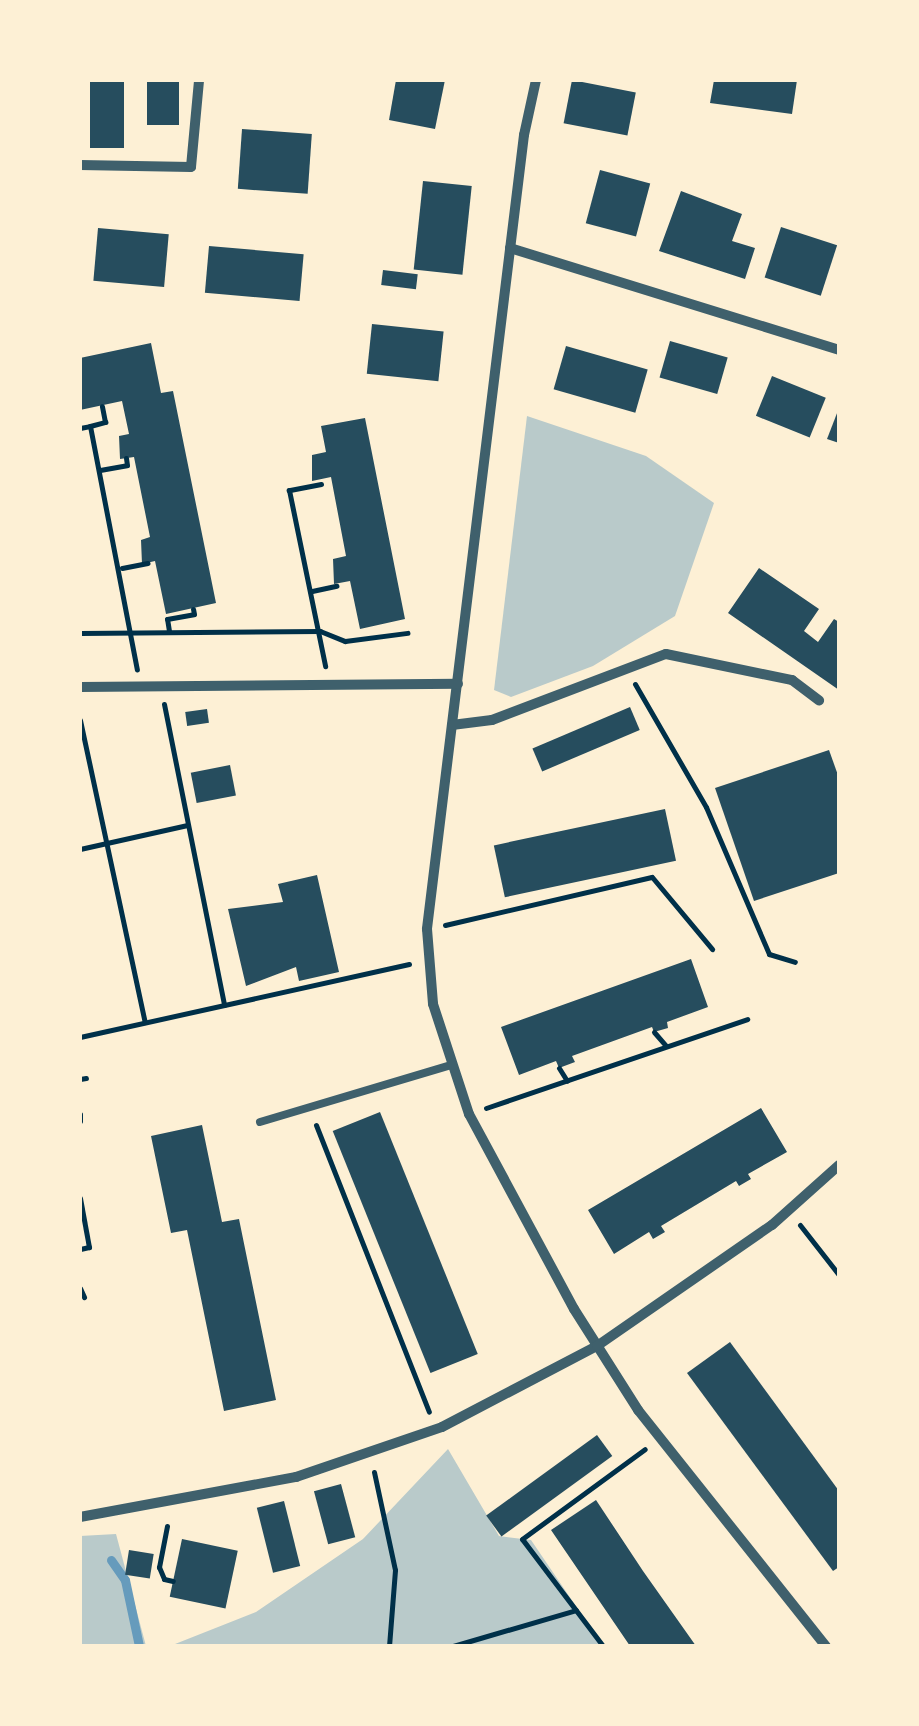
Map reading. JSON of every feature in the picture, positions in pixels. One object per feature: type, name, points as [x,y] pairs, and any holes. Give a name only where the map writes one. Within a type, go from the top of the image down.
[{"type":"street","points":[[80,165],[191,167],[199,80]]},
{"type":"street","points":[[536,80],[510,248],[426,960],[451,1064],[469,1114],[598,1346],[660,1438],[826,1646]]},
{"type":"street","points":[[510,248],[839,350]]},
{"type":"street","points":[[452,725],[492,720],[666,654],[792,680],[820,700]]},
{"type":"street","points":[[80,687],[458,684]]},
{"type":"street","points":[[80,1518],[296,1476],[442,1427],[598,1346],[788,1211],[839,1165]]},
{"type":"lane","points":[[260,1122],[451,1064]]},
{"type":"path","points":[[80,428],[105,422],[102,406]]},
{"type":"path","points":[[90,426],[133,631],[139,686]]},
{"type":"path","points":[[100,470],[127,465],[126,458]]},
{"type":"path","points":[[321,484],[289,490],[320,631],[327,685]]},
{"type":"path","points":[[120,569],[148,563]]},
{"type":"path","points":[[312,591],[336,586]]},
{"type":"path","points":[[169,631],[167,619],[194,614],[193,609]]},
{"type":"path","points":[[80,633],[320,631],[345,641],[407,633]]},
{"type":"path","points":[[626,668],[706,807],[769,954],[794,962]]},
{"type":"path","points":[[161,686],[224,1005]]},
{"type":"path","points":[[80,720],[145,1022]]},
{"type":"path","points":[[80,849],[105,840],[187,825]]},
{"type":"path","points":[[427,930],[652,878],[712,949]]},
{"type":"path","points":[[80,1037],[426,960]]},
{"type":"path","points":[[469,1114],[747,1018]]},
{"type":"path","points":[[654,1032],[666,1046]]},
{"type":"path","points":[[559,1068],[566,1081]]},
{"type":"path","points":[[310,1108],[424,1399]]},
{"type":"path","points":[[80,1198],[88,1247],[80,1249]]},
{"type":"path","points":[[788,1211],[839,1275]]},
{"type":"path","points":[[80,1288],[84,1296]]},
{"type":"path","points":[[603,1646],[522,1538],[660,1438]]},
{"type":"path","points":[[368,1454],[395,1570],[389,1646]]},
{"type":"path","points":[[166,1526],[159,1567],[164,1579],[173,1581]]},
{"type":"path","points":[[453,1646],[576,1610]]},
{"type":"shaded area","points":[[527,416],[646,456],[714,503],[675,616],[593,666],[511,697],[494,690]]},
{"type":"shaded area","points":[[448,1449],[499,1536],[531,1540],[603,1646],[170,1646],[256,1612],[363,1539]]},
{"type":"shaded area","points":[[116,1534],[146,1646],[80,1646],[80,1536]]},
{"type":"building","points":[[90,80],[124,80],[124,148],[90,148]]},
{"type":"building","points":[[147,80],[179,80],[179,125],[147,125]]},
{"type":"building","points":[[396,80],[445,80],[435,129],[389,120]]},
{"type":"building","points":[[572,80],[636,92],[627,136],[564,123]]},
{"type":"building","points":[[714,80],[797,80],[792,114],[710,103]]},
{"type":"building","points":[[242,129],[312,134],[308,194],[238,189]]},
{"type":"building","points":[[600,170],[650,183],[636,237],[586,223]]},
{"type":"building","points":[[423,181],[472,186],[462,275],[414,270]]},
{"type":"building","points":[[681,191],[742,214],[732,241],[755,248],[745,279],[659,251]]},
{"type":"building","points":[[781,227],[837,245],[821,296],[765,277]]},
{"type":"building","points":[[98,228],[169,234],[164,287],[93,281]]},
{"type":"building","points":[[209,246],[304,254],[300,301],[205,293]]},
{"type":"building","points":[[383,270],[418,274],[416,289],[381,285]]},
{"type":"building","points":[[372,324],[444,332],[438,381],[367,374]]},
{"type":"building","points":[[670,341],[728,358],[717,394],[660,378]]},
{"type":"building","points":[[151,343],[161,393],[173,391],[216,603],[166,614],[155,561],[142,564],[141,540],[150,537],[134,457],[120,459],[119,436],[129,434],[122,401],[80,410],[80,358]]},
{"type":"building","points":[[566,346],[648,369],[635,413],[554,389]]},
{"type":"building","points":[[772,376],[826,398],[810,438],[756,416]]},
{"type":"building","points":[[839,408],[839,443],[827,439]]},
{"type":"building","points":[[365,418],[405,619],[360,629],[350,581],[334,584],[333,559],[346,556],[331,477],[312,481],[312,455],[326,452],[321,426]]},
{"type":"building","points":[[759,568],[819,609],[804,631],[818,642],[834,619],[839,622],[839,690],[728,613]]},
{"type":"building","points":[[630,707],[640,730],[542,771],[532,748]]},
{"type":"building","points":[[207,709],[209,723],[187,726],[185,712]]},
{"type":"building","points":[[829,750],[839,778],[839,873],[754,901],[715,788]]},
{"type":"building","points":[[230,765],[236,795],[197,803],[191,773]]},
{"type":"building","points":[[665,809],[676,861],[505,897],[494,845]]},
{"type":"building","points":[[317,875],[339,972],[299,981],[296,967],[246,986],[228,909],[283,902],[278,884]]},
{"type":"building","points":[[691,959],[708,1007],[667,1022],[668,1028],[654,1032],[652,1027],[572,1056],[575,1062],[559,1068],[556,1061],[519,1075],[501,1027]]},
{"type":"building","points":[[761,1108],[787,1152],[748,1174],[751,1179],[739,1186],[736,1181],[661,1226],[665,1232],[653,1239],[649,1232],[614,1254],[588,1210]]},
{"type":"building","points":[[380,1112],[478,1354],[430,1373],[333,1131]]},
{"type":"building","points":[[202,1125],[222,1222],[239,1219],[276,1400],[224,1411],[187,1230],[171,1233],[151,1136]]},
{"type":"building","points":[[730,1342],[839,1491],[839,1567],[833,1571],[687,1373]]},
{"type":"building","points":[[597,1435],[612,1456],[501,1537],[486,1516]]},
{"type":"building","points":[[341,1484],[355,1537],[328,1544],[314,1491]]},
{"type":"building","points":[[596,1500],[696,1646],[630,1646],[551,1530]]},
{"type":"building","points":[[284,1501],[300,1566],[273,1573],[257,1508]]},
{"type":"building","points":[[182,1539],[238,1551],[225,1609],[170,1597]]},
{"type":"building","points":[[129,1550],[154,1554],[150,1579],[125,1575]]},
{"type":"waterway","points":[[111,1560],[125,1580],[139,1646]]}]
